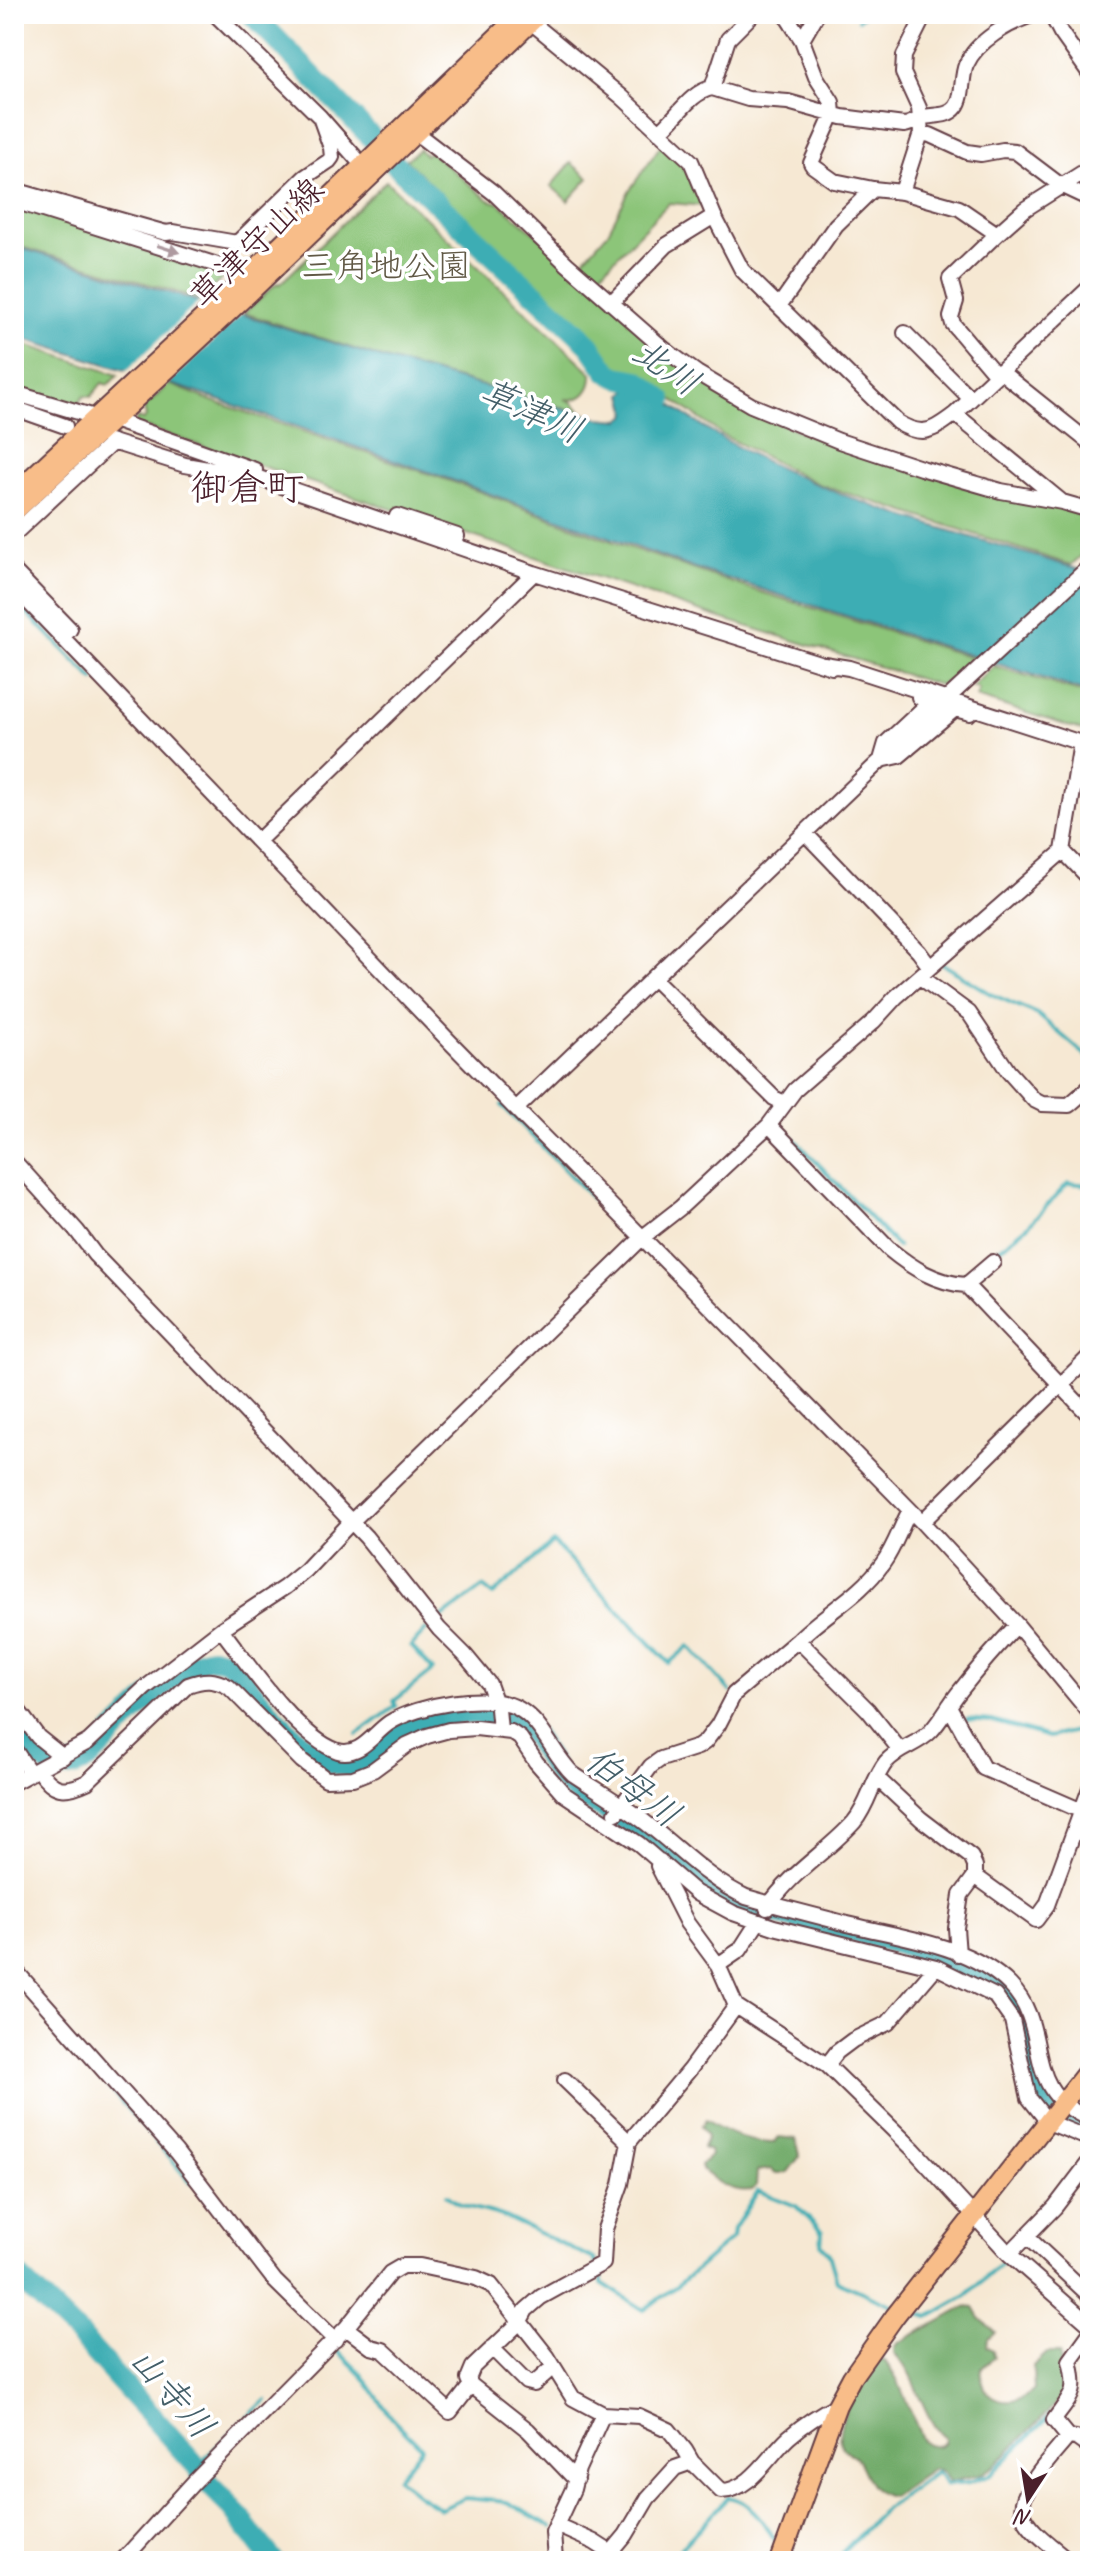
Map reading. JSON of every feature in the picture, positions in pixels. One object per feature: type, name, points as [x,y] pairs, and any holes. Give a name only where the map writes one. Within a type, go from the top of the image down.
[{"type":"main road","name":"草津守山線","points":[[14,512],[244,285],[417,126],[530,16]]},
{"type":"main road","name":"草津守山線","points":[[14,494],[109,415]]},
{"type":"main road","points":[[780,2561],[837,2405],[852,2377],[1090,2068]]},
{"type":"street","points":[[215,14],[320,117],[368,170]]},
{"type":"street","points":[[712,88],[728,39],[753,14]]},
{"type":"street","points":[[785,14],[802,40],[816,77],[832,102],[833,114],[811,163],[813,166],[834,181],[902,192],[959,208],[997,234]]},
{"type":"street","points":[[802,40],[817,14]]},
{"type":"street","points":[[902,192],[920,126],[919,108],[903,73],[904,56],[925,14]]},
{"type":"street","points":[[920,126],[955,109],[966,65],[975,51],[1006,26],[1035,14]]},
{"type":"street","points":[[1051,14],[1090,74]]},
{"type":"street","points":[[530,16],[691,161],[714,216],[742,270],[897,422],[911,431],[925,432],[938,427],[955,414],[1090,287]]},
{"type":"street","points":[[659,132],[697,95],[712,88],[748,99],[788,102],[833,114],[904,125],[913,123],[930,135],[967,152],[1015,151],[1060,185],[1090,199]]},
{"type":"street","points":[[14,201],[127,230],[173,232],[240,242],[283,198],[332,157],[320,117]]},
{"type":"street","points":[[417,126],[664,349],[751,405],[797,425],[934,472],[1001,491],[1090,510]]},
{"type":"street","points":[[1090,168],[1025,209],[950,279],[956,301],[951,317],[953,324],[998,373],[1090,443]]},
{"type":"street","points":[[779,306],[836,225],[873,189]]},
{"type":"street","points":[[14,190],[127,230],[244,285]]},
{"type":"street","points":[[611,303],[661,250],[714,216]]},
{"type":"street","points":[[905,333],[971,399]]},
{"type":"street","points":[[14,393],[109,415],[281,479],[1087,742]]},
{"type":"street","points":[[14,399],[109,415],[131,434],[534,573],[931,701],[886,743],[881,760]]},
{"type":"street","points":[[14,408],[65,426]]},
{"type":"street","points":[[955,414],[1062,502]]},
{"type":"street","points":[[14,534],[111,441],[185,465],[259,478]]},
{"type":"street","points":[[517,1108],[881,760],[1090,566]]},
{"type":"street","points":[[14,571],[70,629],[62,638]]},
{"type":"street","points":[[258,841],[534,573]]},
{"type":"street","points":[[14,587],[439,1031],[922,1522],[1017,1625],[1090,1713]]},
{"type":"street","points":[[824,664],[849,668],[949,697]]},
{"type":"street","points":[[881,760],[899,756],[955,709],[1061,741],[1087,742]]},
{"type":"street","points":[[14,1782],[88,1742],[145,1688],[221,1629],[306,1570],[352,1521],[643,1237],[680,1208],[769,1125],[795,1090],[1063,851],[1071,791],[1087,742]]},
{"type":"street","points":[[805,833],[919,952],[925,972],[969,1013],[1008,1071],[1034,1100],[1042,1104],[1069,1105],[1090,1087]]},
{"type":"street","points":[[1063,851],[1090,879]]},
{"type":"street","points":[[653,978],[774,1098],[784,1103]]},
{"type":"street","points":[[769,1125],[889,1249],[931,1277],[966,1285],[1090,1416]]},
{"type":"street","points":[[14,1161],[95,1255],[352,1521],[439,1629],[489,1684],[498,1716]]},
{"type":"street","points":[[966,1285],[993,1262]]},
{"type":"street","points":[[922,1522],[1090,1356]]},
{"type":"street","points":[[610,1825],[620,1806],[651,1766],[705,1742],[734,1694],[824,1616],[847,1601],[884,1563],[909,1512]]},
{"type":"street","points":[[718,1965],[740,1950],[793,1876],[855,1821],[888,1760],[923,1738],[993,1650],[1017,1625]]},
{"type":"street","points":[[221,1629],[260,1683],[310,1733],[338,1751],[358,1749],[390,1723],[430,1709],[470,1701],[498,1716],[520,1738],[564,1794],[660,1860],[696,1893],[733,1913],[760,1923],[938,1968],[995,1996],[1012,2020],[1029,2098],[1048,2122],[1090,2139]]},
{"type":"street","points":[[798,1640],[868,1710],[900,1750]]},
{"type":"street","points":[[14,1749],[48,1783],[60,1789],[72,1788],[87,1782],[188,1685],[204,1680],[229,1687],[302,1761],[326,1779],[353,1778],[373,1770],[407,1745],[427,1736],[517,1708],[537,1725],[555,1754],[573,1774],[644,1821],[713,1880],[746,1897],[953,1952],[995,1972],[1012,1987],[1030,2012],[1044,2079],[1063,2103],[1090,2119]]},
{"type":"street","points":[[14,1705],[38,1737],[63,1757]]},
{"type":"street","points":[[949,1706],[983,1768],[1082,1811]]},
{"type":"street","points":[[827,2065],[837,2052],[853,2040],[888,2023],[953,1952],[961,1895],[975,1876],[971,1857],[963,1849],[921,1819],[877,1778]]},
{"type":"street","points":[[975,1876],[1036,1920],[1047,1905],[1090,1788]]},
{"type":"street","points":[[660,1860],[658,1866],[672,1895],[687,1923],[718,1965],[736,2006],[827,2065],[914,2150],[1009,2254],[1090,2325]]},
{"type":"street","points":[[14,1969],[176,2152],[275,2281],[335,2340]]},
{"type":"street","points":[[576,2480],[528,2430],[471,2385],[468,2379],[473,2367],[541,2297],[603,2263],[605,2229],[621,2184],[629,2142],[690,2069],[736,2006]]},
{"type":"street","points":[[565,2080],[629,2142]]},
{"type":"street","points":[[1009,2254],[1055,2207],[1090,2161]]},
{"type":"street","points":[[1026,2236],[1090,2296]]},
{"type":"street","points":[[122,2561],[194,2482],[335,2340],[390,2273],[402,2266],[420,2266],[476,2278],[491,2285],[547,2356],[573,2398],[603,2414],[639,2416],[669,2430],[692,2462],[721,2491],[731,2491],[747,2481],[789,2437],[817,2415],[837,2405]]},
{"type":"street","points":[[346,2328],[371,2347],[383,2350],[450,2412],[471,2385]]},
{"type":"street","points":[[1090,2333],[1070,2361],[1075,2382],[1070,2398],[1054,2420],[1068,2437],[1076,2438],[1090,2448]]},
{"type":"street","points":[[492,2348],[526,2382],[534,2384],[553,2367]]},
{"type":"street","points":[[555,2561],[553,2532],[603,2414]]},
{"type":"street","points":[[1068,2437],[1029,2487],[1021,2510],[1025,2520],[1069,2561]]},
{"type":"street","points":[[556,2525],[594,2542],[610,2557],[648,2498],[675,2468],[692,2462]]},
{"type":"green space","points":[[663,142],[681,161],[706,206],[669,203],[596,278],[580,264],[608,232],[629,191]]},
{"type":"green space","points":[[419,149],[425,155],[430,152],[489,200],[499,203],[741,406],[783,425],[869,455],[1090,515],[1090,548],[1071,565],[818,484],[724,436],[637,374],[618,374],[609,367],[599,346],[406,160]]},
{"type":"green space","points":[[571,163],[589,178],[568,201],[551,186]]},
{"type":"green space","name":"三角地公園","points":[[386,181],[592,373],[591,385],[585,394],[577,399],[565,399],[583,413],[388,360],[244,313],[277,283],[280,284]]},
{"type":"green space","points":[[14,204],[231,271],[200,299],[14,245]]},
{"type":"green space","points":[[14,341],[118,375],[108,385],[102,383],[91,397],[84,396],[76,406],[14,388]]},
{"type":"green space","points":[[169,384],[745,587],[973,658],[951,680],[939,685],[720,618],[135,424],[137,418],[143,420],[146,417],[144,408]]},
{"type":"green space","points":[[994,666],[1090,695],[1090,733],[976,697],[979,689],[972,687]]},
{"type":"green space","points":[[706,2120],[730,2133],[756,2141],[773,2143],[779,2137],[796,2139],[800,2156],[787,2173],[775,2173],[771,2169],[757,2171],[756,2186],[752,2190],[730,2188],[701,2169],[700,2165],[710,2156],[710,2151],[703,2148],[707,2136],[701,2126]]},
{"type":"green space","points":[[966,2307],[974,2308],[995,2332],[988,2338],[987,2346],[993,2350],[994,2357],[982,2368],[985,2389],[991,2395],[998,2400],[1016,2400],[1034,2390],[1033,2366],[1047,2353],[1059,2353],[1066,2384],[1064,2394],[994,2466],[980,2475],[949,2482],[942,2471],[933,2469],[892,2497],[885,2496],[871,2485],[858,2461],[840,2441],[841,2426],[852,2395],[867,2370],[880,2360],[885,2361],[897,2379],[922,2439],[927,2444],[938,2446],[944,2443],[945,2438],[931,2420],[909,2373],[894,2353],[894,2347]]},
{"type":"water","name":"草津川","points":[[14,246],[388,360],[599,418],[620,420],[626,416],[623,394],[639,379],[689,417],[741,449],[797,476],[912,519],[1090,573],[1090,693],[685,565],[458,482],[190,390],[14,336]]},
{"type":"pier","points":[[203,298],[245,311],[165,387],[123,374]]},
{"type":"waterway","name":"北川","points":[[252,14],[371,137]]},
{"type":"waterway","points":[[858,20],[865,14]]},
{"type":"waterway","name":"北川","points":[[378,146],[588,343],[608,372],[638,381],[662,400]]},
{"type":"waterway","points":[[14,600],[94,680]]},
{"type":"waterway","points":[[941,963],[991,994],[1037,1014],[1090,1059]]},
{"type":"waterway","points":[[502,1105],[625,1232],[631,1231]]},
{"type":"waterway","points":[[777,1121],[898,1247]]},
{"type":"waterway","points":[[958,1277],[972,1271],[1028,1226],[1068,1183],[1090,1185]]},
{"type":"waterway","points":[[441,1618],[483,1587],[493,1595],[553,1542],[669,1663],[689,1646],[730,1691]]},
{"type":"waterway","points":[[358,1734],[396,1706],[394,1701],[433,1670],[411,1646],[426,1630]]},
{"type":"waterway","name":"伯母川","points":[[14,1726],[46,1762],[65,1767],[77,1765],[90,1758],[165,1684],[198,1662],[212,1658],[230,1663],[271,1714],[305,1746],[341,1765],[352,1765],[373,1757],[413,1727],[433,1719],[474,1714],[515,1719],[530,1732],[567,1784],[633,1826],[724,1898],[755,1909],[924,1952],[994,1986],[1015,2009],[1025,2039],[1029,2076],[1039,2097],[1062,2117],[1090,2130]]},
{"type":"waterway","points":[[967,1719],[992,1721],[1049,1737],[1090,1728]]},
{"type":"waterway","points":[[101,2078],[191,2183]]},
{"type":"waterway","points":[[447,2195],[460,2204],[500,2215],[594,2259],[602,2275],[602,2283],[644,2310],[733,2237],[734,2229],[758,2191],[796,2206],[822,2232],[821,2244],[829,2254],[837,2281],[896,2307]]},
{"type":"waterway","points":[[388,2269],[399,2255]]},
{"type":"waterway","points":[[909,2310],[929,2317],[966,2296],[1009,2256]]},
{"type":"waterway","name":"山寺川","points":[[14,2273],[78,2334],[230,2505],[273,2561]]},
{"type":"waterway","points":[[334,2347],[361,2374],[392,2418],[422,2448],[397,2478],[441,2509],[465,2498],[507,2502],[552,2527]]},
{"type":"waterway","points":[[206,2465],[206,2457],[266,2400]]},
{"type":"waterway","points":[[834,2561],[885,2509],[935,2473],[946,2485],[968,2483],[990,2475],[1051,2415]]},
{"type":"waterway","points":[[669,2561],[728,2497],[752,2509],[779,2546]]},
{"type":"district","name":"御倉町","points":[[247,487]]}]
